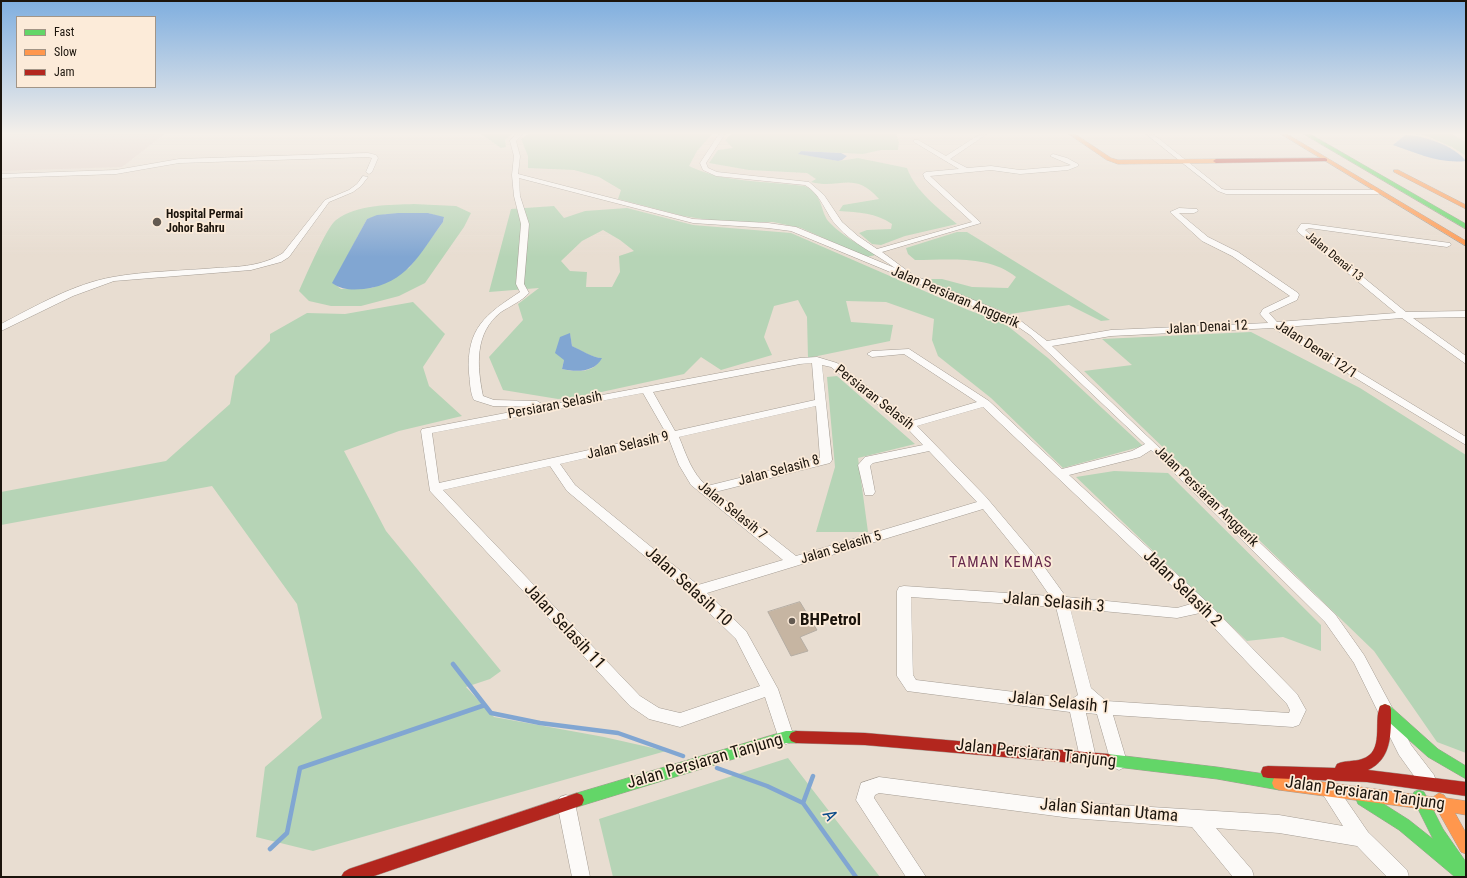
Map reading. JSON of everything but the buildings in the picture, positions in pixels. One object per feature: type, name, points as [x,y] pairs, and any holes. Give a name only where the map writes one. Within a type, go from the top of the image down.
[{"type":"main road","points":[[1350,175],[1466,244]]},
{"type":"main road","points":[[1376,175],[1466,227]]},
{"type":"main road","points":[[1394,175],[1466,217]]},
{"type":"main road","points":[[1404,175],[1466,207]]},
{"type":"main road","points":[[1308,771],[1365,765],[1381,754],[1384,744],[1385,710]]},
{"type":"main road","points":[[1385,710],[1429,751],[1450,765],[1466,773]]},
{"type":"main road","name":"Jalan Persiaran Tanjung","points":[[349,877],[566,803],[786,737],[865,739],[1088,758],[1217,773],[1353,794],[1466,808]]},
{"type":"main road","name":"Jalan Persiaran Tanjung","points":[[1217,773],[1308,771],[1430,783],[1466,789]]},
{"type":"main road","name":"Jalan Persiaran Anggerik","points":[[1412,781],[1438,834],[1466,876]]},
{"type":"main road","name":"Jalan Persiaran Anggerik","points":[[1430,783],[1440,804],[1466,847]]},
{"type":"main road","points":[[1353,794],[1378,806],[1412,830],[1466,876]]},
{"type":"street","points":[[1,176],[29,175]]},
{"type":"street","points":[[1,328],[64,295],[95,283],[121,278],[251,268],[278,260],[286,255],[327,201],[351,191],[360,185],[367,175]]},
{"type":"street","name":"Jalan Persiaran Anggerik","points":[[515,175],[693,221],[715,225],[766,225],[793,229],[914,281],[1014,320],[1033,333],[1045,344],[1152,445],[1330,618],[1359,659],[1405,750],[1430,783]]},
{"type":"street","points":[[515,175],[517,196],[525,224],[520,284],[525,293],[489,318],[479,332],[475,348],[473,373],[478,398],[484,401],[505,404],[549,403],[556,406]]},
{"type":"street","points":[[726,175],[807,183],[816,187],[821,192],[832,215],[840,225],[893,261],[914,281]]},
{"type":"street","points":[[877,251],[977,223],[926,175]]},
{"type":"street","points":[[1200,175],[1220,190],[1226,192],[1378,192]]},
{"type":"street","name":"Jalan Denai 12/1","points":[[1194,211],[1179,210],[1174,212],[1204,240],[1235,254],[1295,295],[1294,298],[1266,311],[1264,314],[1275,325],[1466,442]]},
{"type":"street","name":"Jalan Denai 13","points":[[1447,245],[1309,226],[1301,228],[1301,230],[1310,238],[1404,315],[1466,362]]},
{"type":"street","points":[[893,261],[894,254],[910,241]]},
{"type":"street","name":"Jalan Denai 12","points":[[1045,344],[1111,333],[1275,325],[1404,315],[1466,314]]},
{"type":"street","name":"Jalan Selasih 2","points":[[872,354],[906,351],[985,403],[1203,607],[1292,699],[1298,710]]},
{"type":"street","name":"Persiaran Selasih","points":[[434,488],[426,431],[800,361],[817,360],[834,365],[910,425],[933,447],[985,504],[1035,564],[1062,602],[1084,692]]},
{"type":"street","name":"Jalan Selasih 8","points":[[706,490],[826,460],[817,360]]},
{"type":"street","name":"Jalan Selasih 7","points":[[646,389],[673,436],[685,465],[695,482],[794,562]]},
{"type":"street","name":"Jalan Selasih 9","points":[[434,488],[673,436],[820,402]]},
{"type":"street","points":[[910,425],[985,403]]},
{"type":"street","points":[[1060,473],[1136,454],[1152,445]]},
{"type":"street","points":[[869,492],[864,465],[869,460],[933,447]]},
{"type":"street","name":"Jalan Selasih 10","points":[[553,462],[571,488],[696,591],[741,636],[770,689],[786,737]]},
{"type":"street","name":"Jalan Selasih 11","points":[[434,488],[635,701],[655,714],[680,720],[770,689]]},
{"type":"street","name":"Jalan Selasih 5","points":[[696,591],[985,504]]},
{"type":"street","name":"Jalan Selasih 3","points":[[904,591],[1062,602],[1143,611],[1177,613],[1203,607]]},
{"type":"street","name":"Jalan Selasih 1","points":[[904,591],[905,676],[912,686],[1076,706],[1293,720],[1298,710]]},
{"type":"street","points":[[1088,758],[1076,706],[1084,692],[1103,708],[1119,762]]},
{"type":"street","name":"Jalan Persiaran Anggerik","points":[[1405,750],[1412,781]]},
{"type":"street","name":"Jalan Siantan Utama","points":[[917,877],[865,800],[867,789],[878,785],[1071,810],[1279,824],[1362,838]]},
{"type":"street","points":[[1328,790],[1362,838],[1400,877]]},
{"type":"street","points":[[566,803],[582,877]]},
{"type":"street","points":[[1196,818],[1245,877]]},
{"type":"green space","points":[[592,175],[713,175],[805,186],[816,194],[824,214],[835,228],[876,255],[866,257],[801,228],[773,222],[722,222],[683,216],[618,199],[621,190],[599,177]]},
{"type":"green space","points":[[810,175],[910,175],[916,185],[935,206],[957,224],[905,236],[881,245],[872,244],[859,233],[867,230],[891,229],[892,224],[873,215],[839,211],[843,205],[879,199],[870,190],[861,185],[854,183],[821,184],[811,182],[816,179]]},
{"type":"green space","points":[[414,204],[456,206],[471,213],[464,227],[425,283],[399,296],[361,306],[331,306],[309,301],[299,291],[327,232],[336,220],[344,215],[363,208],[384,205]],"holes":[[[428,213],[444,218],[443,222],[409,268],[372,288],[341,289],[333,283],[367,219],[387,214]]]},
{"type":"green space","points":[[554,206],[564,218],[585,211],[627,208],[693,225],[791,233],[968,310],[1004,323],[1048,358],[1143,446],[1063,468],[991,398],[938,356],[932,340],[934,319],[886,302],[846,301],[851,322],[893,325],[890,341],[808,358],[807,317],[798,300],[774,306],[764,337],[772,355],[721,370],[701,357],[684,374],[574,398],[558,399],[503,390],[489,357],[523,320],[518,304],[539,288],[489,292],[511,209]],"holes":[[[603,230],[620,240],[634,251],[619,256],[620,272],[612,287],[586,287],[587,272],[570,271],[561,261],[582,241]],[[570,334],[572,346],[590,355],[601,358],[594,367],[584,371],[562,369]]]},
{"type":"green space","points":[[957,232],[967,232],[1110,320],[1101,321],[1069,305],[1010,314],[929,283],[928,279],[942,279],[972,287],[1008,288],[1016,277],[994,265],[981,262],[968,260],[915,260],[908,254],[906,248]]},
{"type":"green space","points":[[413,302],[445,334],[423,367],[429,386],[462,416],[399,431],[344,451],[386,531],[501,671],[490,679],[466,687],[494,717],[604,737],[666,751],[313,851],[256,837],[265,767],[322,718],[297,604],[212,486],[1,525],[1,492],[166,461],[230,404],[235,376],[270,341],[270,334],[307,313],[345,314]]},
{"type":"green space","points":[[1251,332],[1360,388],[1466,455],[1466,753],[1437,742],[1374,651],[1084,371],[1132,365],[1102,339]]},
{"type":"green space","points":[[837,376],[915,444],[858,458],[868,532],[816,532],[835,467],[827,377]]},
{"type":"green space","points":[[1114,471],[1168,473],[1321,625],[1321,651],[1283,637],[1247,641],[1076,477]]},
{"type":"green space","points":[[788,758],[880,877],[613,877],[599,819]]},
{"type":"water","points":[[428,213],[444,217],[443,222],[419,256],[402,274],[391,281],[379,286],[364,289],[343,288],[332,283],[367,219],[377,215]]},
{"type":"water","points":[[570,333],[572,346],[598,358],[602,358],[599,363],[590,369],[579,371],[562,369],[564,360],[555,353],[560,337]]},
{"type":"waterway","points":[[453,664],[485,705]]},
{"type":"waterway","points":[[270,849],[287,833],[300,768],[485,705]]},
{"type":"waterway","points":[[485,705],[491,713],[540,723],[618,733],[683,756]]},
{"type":"waterway","points":[[717,768],[767,786],[803,803]]},
{"type":"waterway","points":[[803,803],[813,776]]},
{"type":"waterway","name":"A","points":[[803,803],[856,877]]},
{"type":"traffic: fast","points":[[1376,175],[1466,227]]},
{"type":"traffic: fast","points":[[1385,710],[1433,753],[1466,773]]},
{"type":"traffic: fast","points":[[577,800],[786,737],[796,737]]},
{"type":"traffic: fast","points":[[1108,760],[1217,773],[1279,783]]},
{"type":"traffic: fast","points":[[1419,797],[1438,834],[1466,875]]},
{"type":"traffic: fast","points":[[1363,799],[1404,825],[1466,876]]},
{"type":"traffic: slow","points":[[1351,175],[1466,244]]},
{"type":"traffic: slow","points":[[1404,175],[1466,207]]},
{"type":"traffic: slow","points":[[1279,783],[1466,808]]},
{"type":"traffic: slow","points":[[1439,800],[1466,847]]},
{"type":"traffic: jam","points":[[1342,768],[1364,765],[1377,756],[1383,742],[1385,710]]},
{"type":"traffic: jam","points":[[796,737],[865,739],[1108,760]]},
{"type":"traffic: jam","points":[[1268,772],[1367,776],[1466,789]]},
{"type":"traffic: jam","points":[[349,877],[577,800]]},
{"type":"place","name":"Hospital Permai Johor Bahru","points":[[157,222]]},
{"type":"place","name":"BHPetrol","points":[[792,621]]},
{"type":"district","name":"TAMAN KEMAS","points":[[1001,563]]}]
